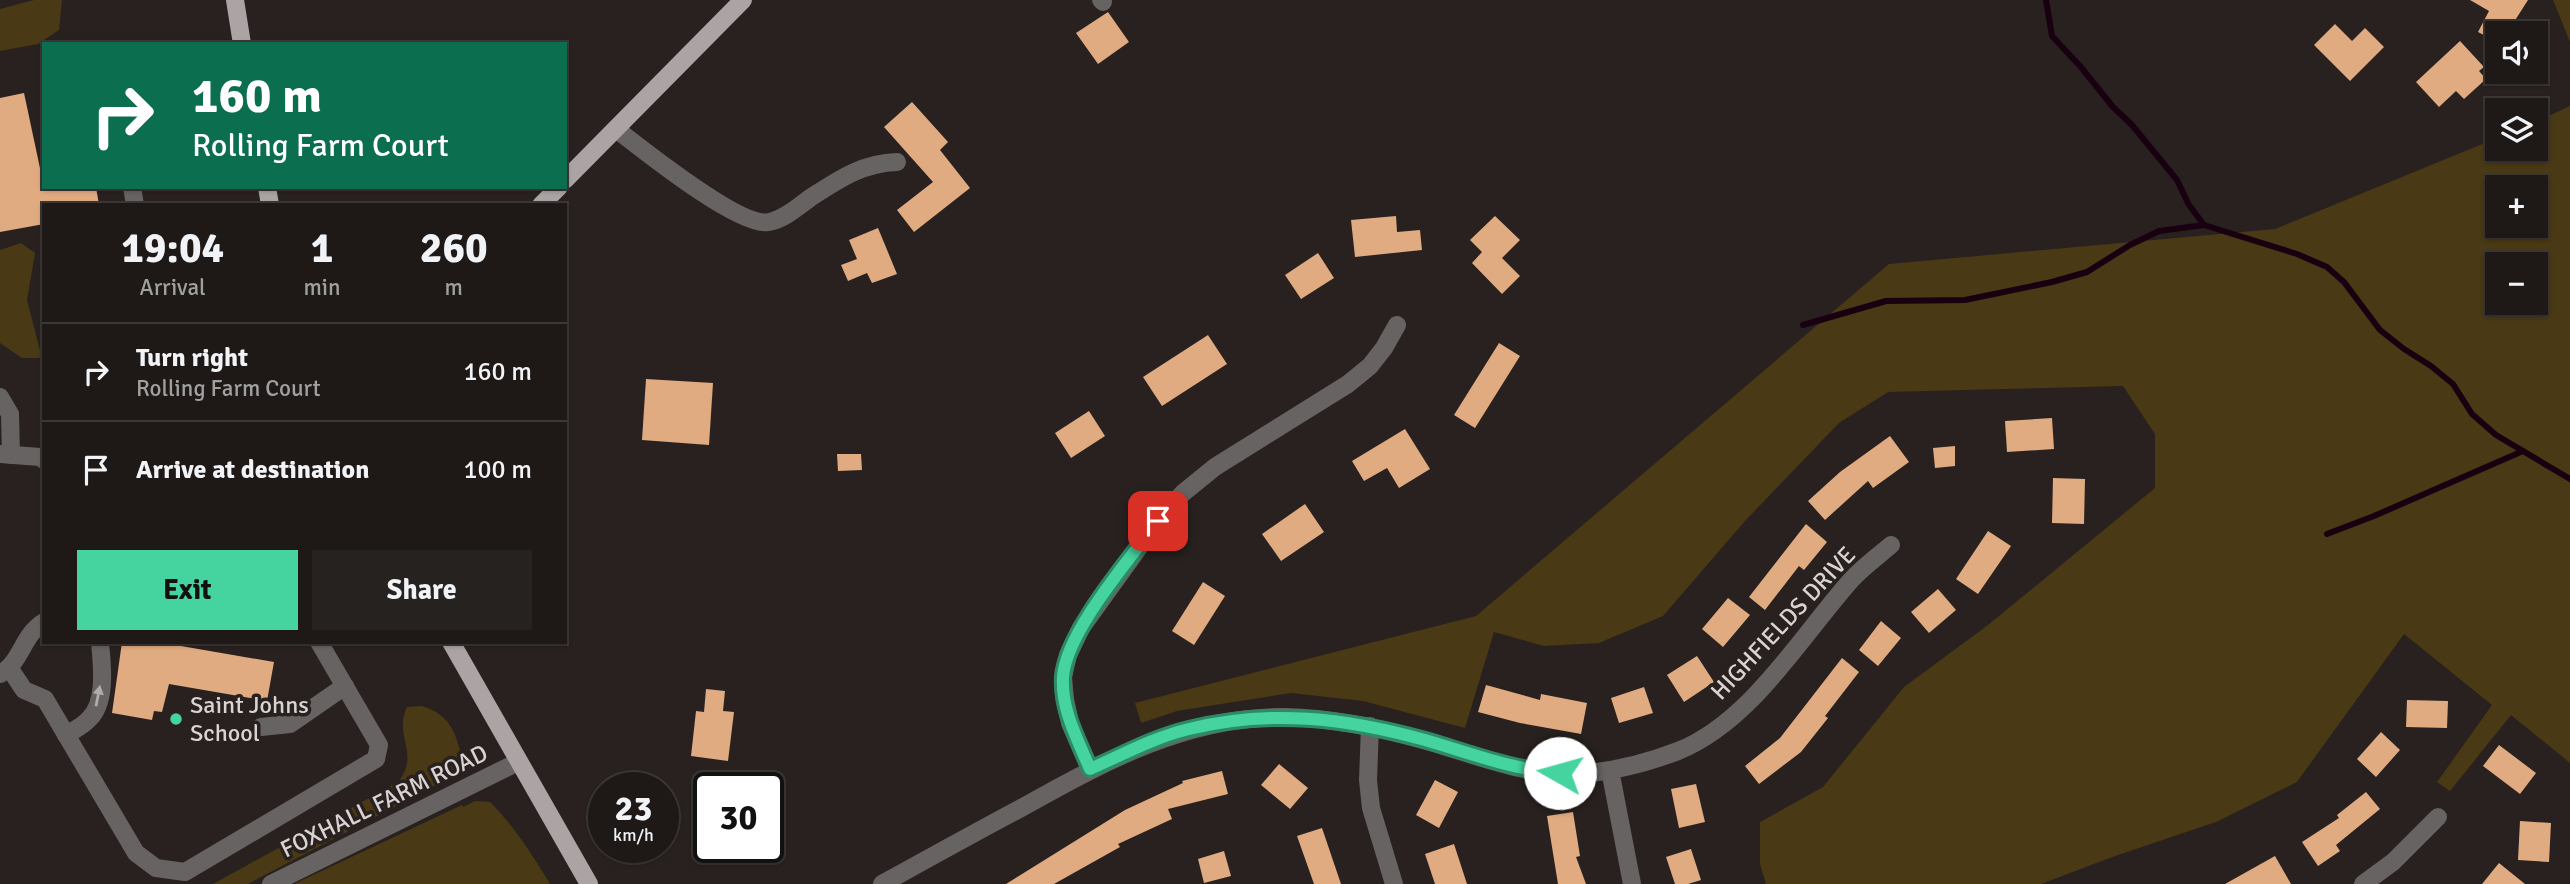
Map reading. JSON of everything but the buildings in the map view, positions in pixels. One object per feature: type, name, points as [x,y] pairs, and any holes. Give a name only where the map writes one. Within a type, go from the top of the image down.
[{"type":"main road","points":[[235,0],[242,42]]},
{"type":"main road","points":[[567,178],[743,0]]},
{"type":"main road","points":[[543,203],[557,189]]},
{"type":"main road","points":[[452,644],[589,884]]},
{"type":"main road","points":[[576,859],[583,884]]},
{"type":"main road","points":[[576,859],[599,884]]},
{"type":"street","points":[[616,129],[667,168],[733,212],[761,223],[782,217],[846,175],[878,162],[897,162]]},
{"type":"street","points":[[1090,769],[1070,723],[1063,677],[1068,655],[1080,628],[1158,521],[1183,493],[1215,467],[1348,384],[1370,366],[1397,325]]},
{"type":"street","points":[[0,397],[10,414],[6,455],[42,458]]},
{"type":"street","name":"HIGHFIELDS DRIVE","points":[[882,884],[1090,769],[1187,729],[1237,720],[1283,717],[1331,719],[1370,726],[1542,772],[1577,774],[1609,770],[1680,750],[1717,729],[1746,704],[1855,576],[1891,545]]},
{"type":"street","points":[[42,624],[26,639],[17,661],[5,672],[23,690],[45,699],[136,853],[156,868],[185,872],[376,759],[379,745],[319,644]]},
{"type":"street","points":[[66,735],[92,717],[98,702],[102,676],[100,644]]},
{"type":"street","points":[[261,727],[290,724],[345,686]]},
{"type":"street","points":[[1370,726],[1368,780],[1371,808],[1394,884]]},
{"type":"street","name":"FOXHALL FARM ROAD","points":[[271,884],[518,762]]},
{"type":"street","points":[[1609,770],[1632,884]]},
{"type":"street","points":[[2364,884],[2393,862],[2438,817]]},
{"type":"shaded area","points":[[34,0],[62,0],[59,30],[38,44],[0,51],[0,9]]},
{"type":"shaded area","points":[[2553,0],[2570,0],[2570,42]]},
{"type":"shaded area","points":[[2570,106],[2570,763],[2511,715],[2450,791],[2437,782],[2492,705],[2404,634],[2297,782],[2216,822],[2041,884],[1766,884],[1760,864],[1760,822],[1823,787],[1904,687],[1988,625],[2155,488],[2155,434],[2123,386],[1888,392],[1839,423],[1745,521],[1663,616],[1599,643],[1544,646],[1494,632],[1465,728],[1363,701],[1291,693],[1177,711],[1141,723],[1135,703],[1476,616],[1889,264],[2275,229],[2485,143],[2485,161],[2548,161],[2548,116]]},
{"type":"shaded area","points":[[21,243],[35,253],[27,300],[42,358],[22,358],[0,343],[0,250]]},
{"type":"shaded area","points":[[422,706],[447,721],[455,735],[463,763],[451,777],[248,884],[213,884],[398,782],[407,762],[403,727],[407,707]]},
{"type":"shaded area","points":[[475,801],[490,802],[499,811],[523,841],[550,884],[294,884],[462,805],[463,807]]},
{"type":"waterway","points":[[2046,0],[2052,36],[2177,180],[2189,205],[2204,225],[2297,254],[2327,267],[2344,282],[2380,330],[2453,384],[2472,414],[2496,435],[2570,479]]},
{"type":"waterway","points":[[1803,325],[1886,301],[1965,300],[2052,282],[2087,272],[2130,245],[2159,231],[2204,225]]},
{"type":"waterway","points":[[2327,534],[2523,451]]},
{"type":"place","name":"Saint Johns School","points":[[176,719]]},
{"type":"route","points":[[1158,521],[1080,628],[1068,655],[1063,677],[1065,699],[1070,723],[1090,769],[1187,729],[1237,720],[1283,717],[1331,719],[1370,726],[1509,765],[1560,773]]}]
